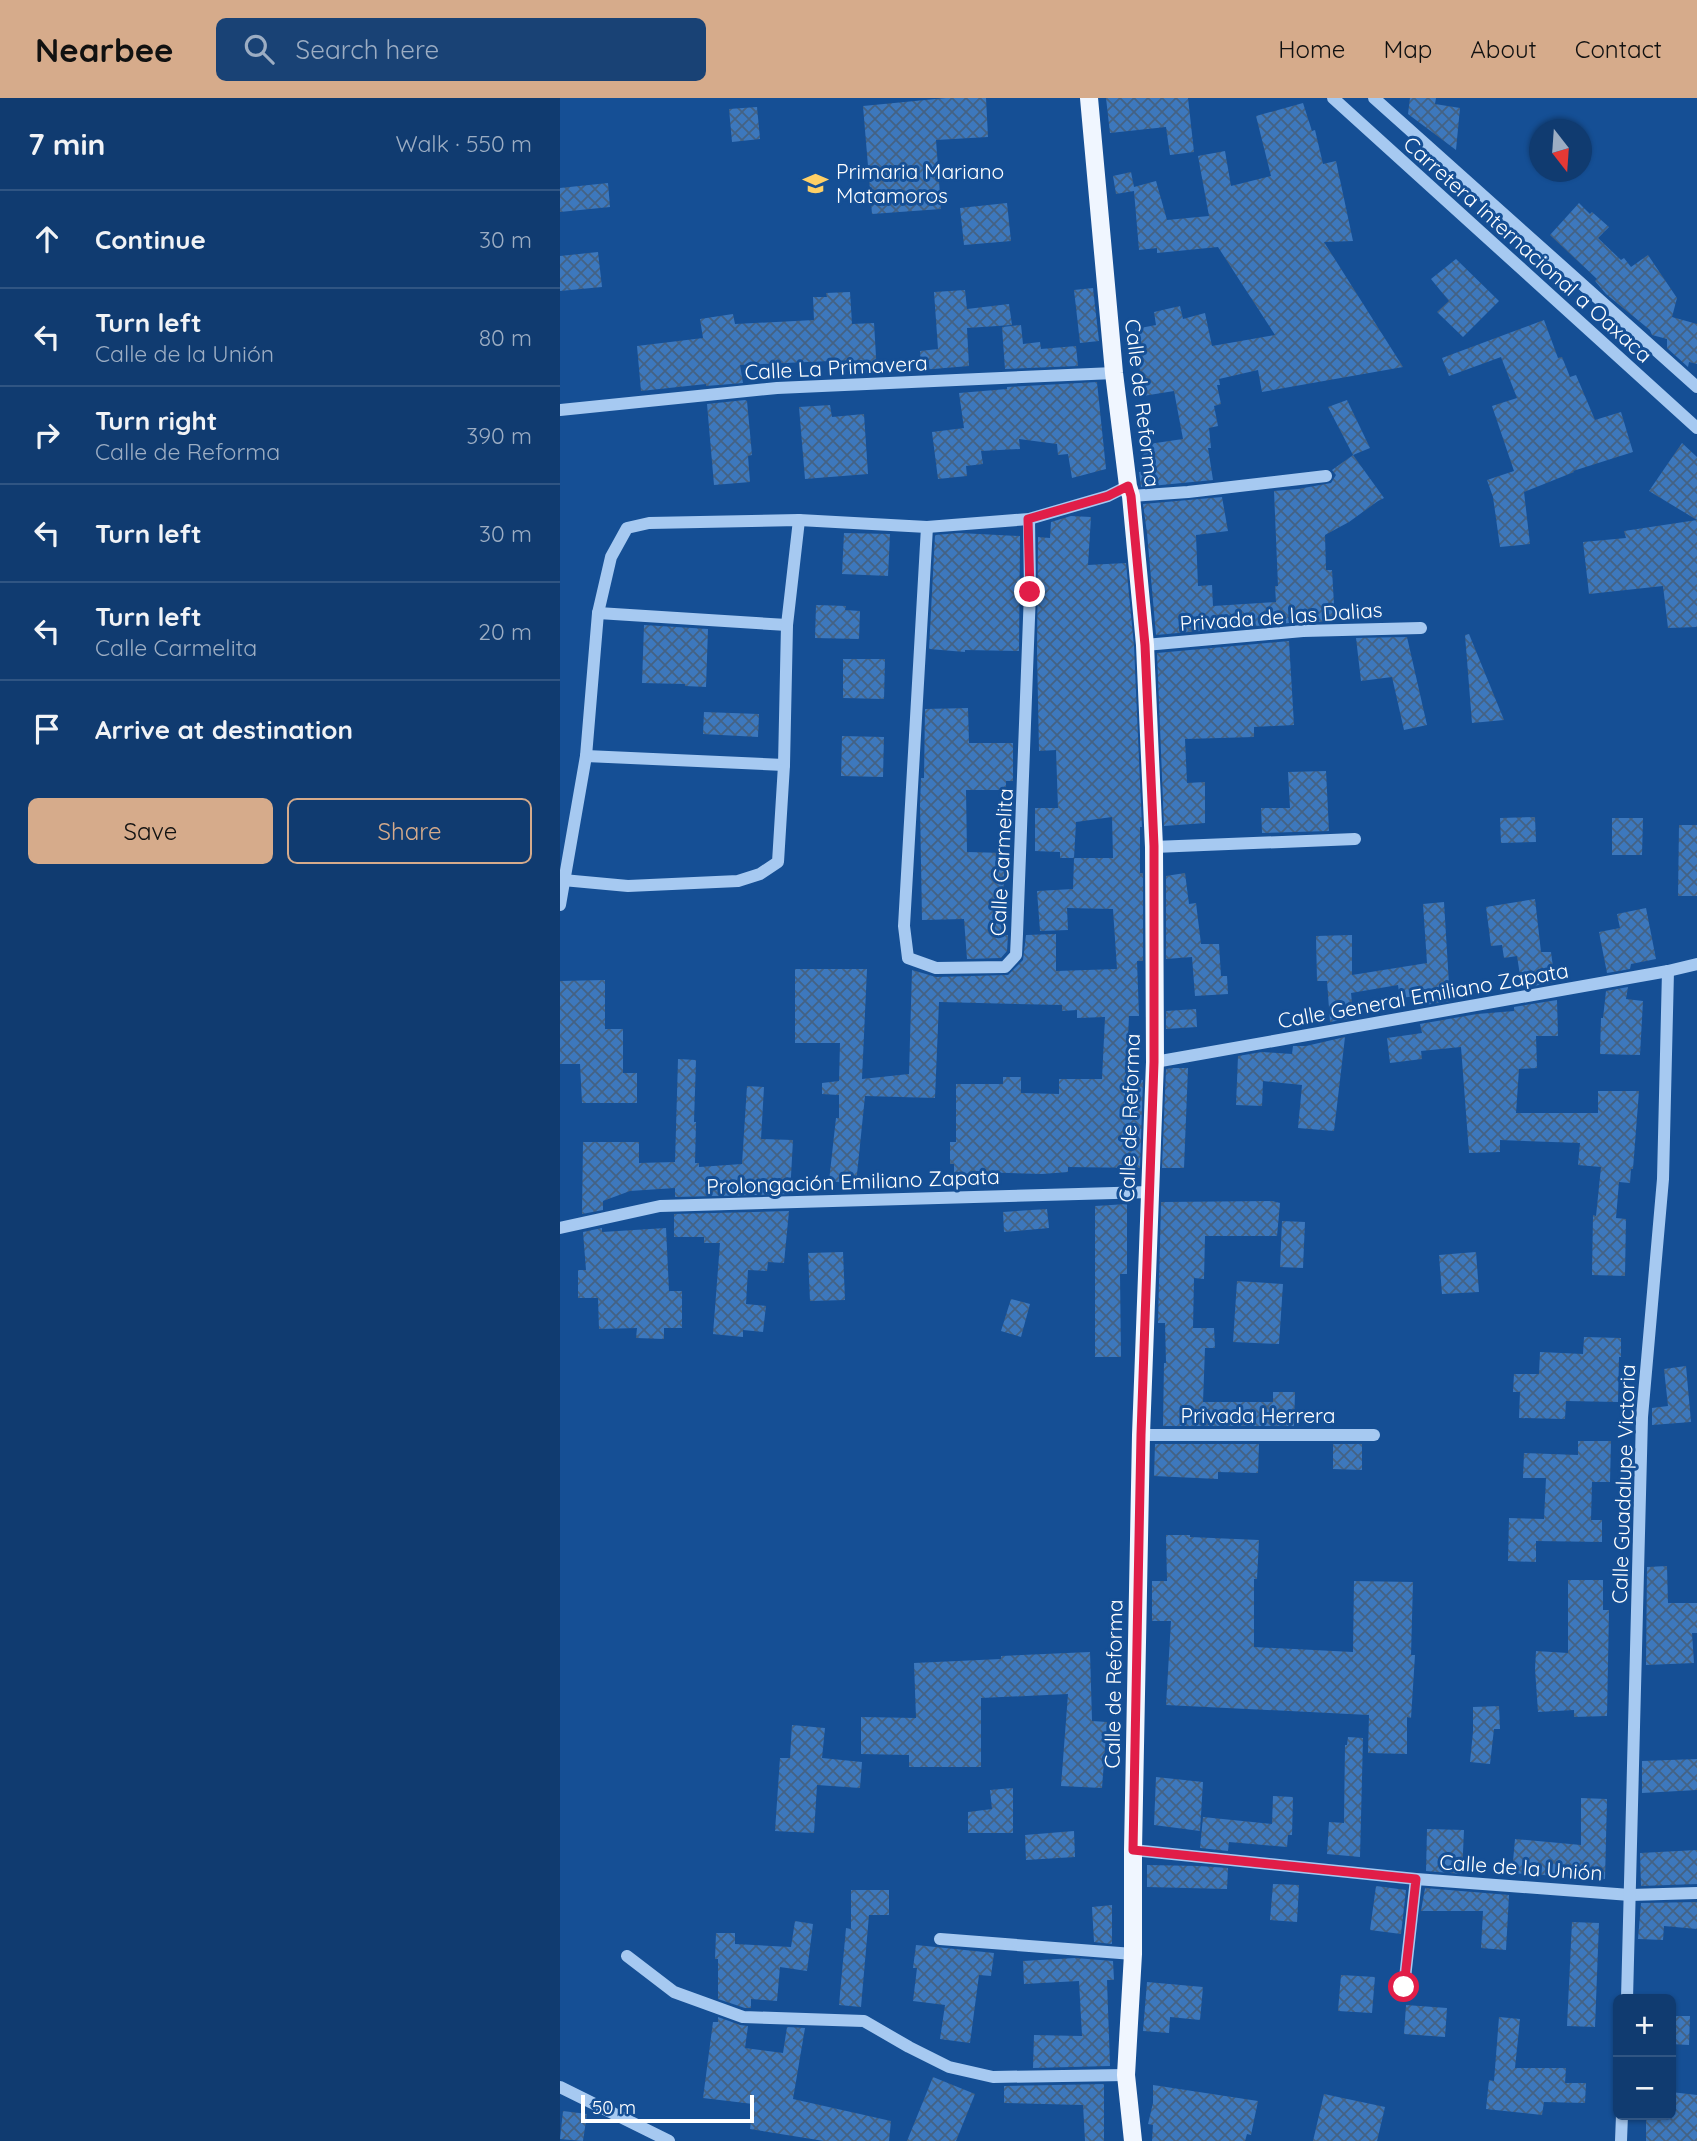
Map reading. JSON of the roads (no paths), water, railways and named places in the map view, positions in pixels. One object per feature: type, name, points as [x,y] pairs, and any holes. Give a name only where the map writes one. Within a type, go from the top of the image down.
[{"type":"main road","name":"Calle de Reforma","points":[[1089,98],[1114,373],[1130,491],[1145,645],[1154,846],[1154,1062],[1141,1435],[1133,1954],[1126,2075],[1133,2141]]},
{"type":"street","name":"Carretera Internacional a Oaxaca","points":[[1332,98],[1697,428]]},
{"type":"street","name":"Carretera Internacional a Oaxaca","points":[[1374,98],[1697,387]]},
{"type":"street","name":"Calle La Primavera","points":[[560,410],[777,388],[1114,373]]},
{"type":"street","points":[[560,905],[586,756],[598,613],[611,557],[627,528],[649,523],[799,520],[927,527],[1028,519],[1130,491],[1188,492],[1326,476]]},
{"type":"street","name":"Calle Carmelita","points":[[927,527],[904,926],[908,958],[936,968],[1005,967],[1016,955],[1030,592],[1028,519]]},
{"type":"street","points":[[563,880],[628,886],[738,881],[760,874],[778,862],[784,765],[787,625],[799,520]]},
{"type":"street","points":[[598,613],[787,625]]},
{"type":"street","name":"Privada de las Dalias","points":[[1145,645],[1303,631],[1421,628]]},
{"type":"street","points":[[586,756],[784,765]]},
{"type":"street","points":[[1154,846],[1355,839]]},
{"type":"street","name":"Calle General Emiliano Zapata","points":[[1154,1062],[1697,964]]},
{"type":"street","name":"Calle Guadalupe Victoria","points":[[1627,1994],[1642,1418],[1663,1178],[1668,971]]},
{"type":"street","name":"Prolongación Emiliano Zapata","points":[[560,1228],[660,1206],[1150,1192]]},
{"type":"street","name":"Privada Herrera","points":[[1141,1435],[1374,1436]]},
{"type":"street","name":"Calle de la Unión","points":[[1133,1850],[1416,1879],[1630,1895],[1697,1893]]},
{"type":"street","points":[[1404,1987],[1416,1879]]},
{"type":"street","points":[[940,1939],[1133,1954]]},
{"type":"street","points":[[627,1956],[674,1992],[743,2017],[864,2021],[949,2067],[982,2075],[1126,2075]]},
{"type":"street","points":[[560,2087],[670,2141]]},
{"type":"street","points":[[1621,2141],[1622,2120]]},
{"type":"place","name":"Primaria Mariano Matamoros","points":[[816,183]]}]
